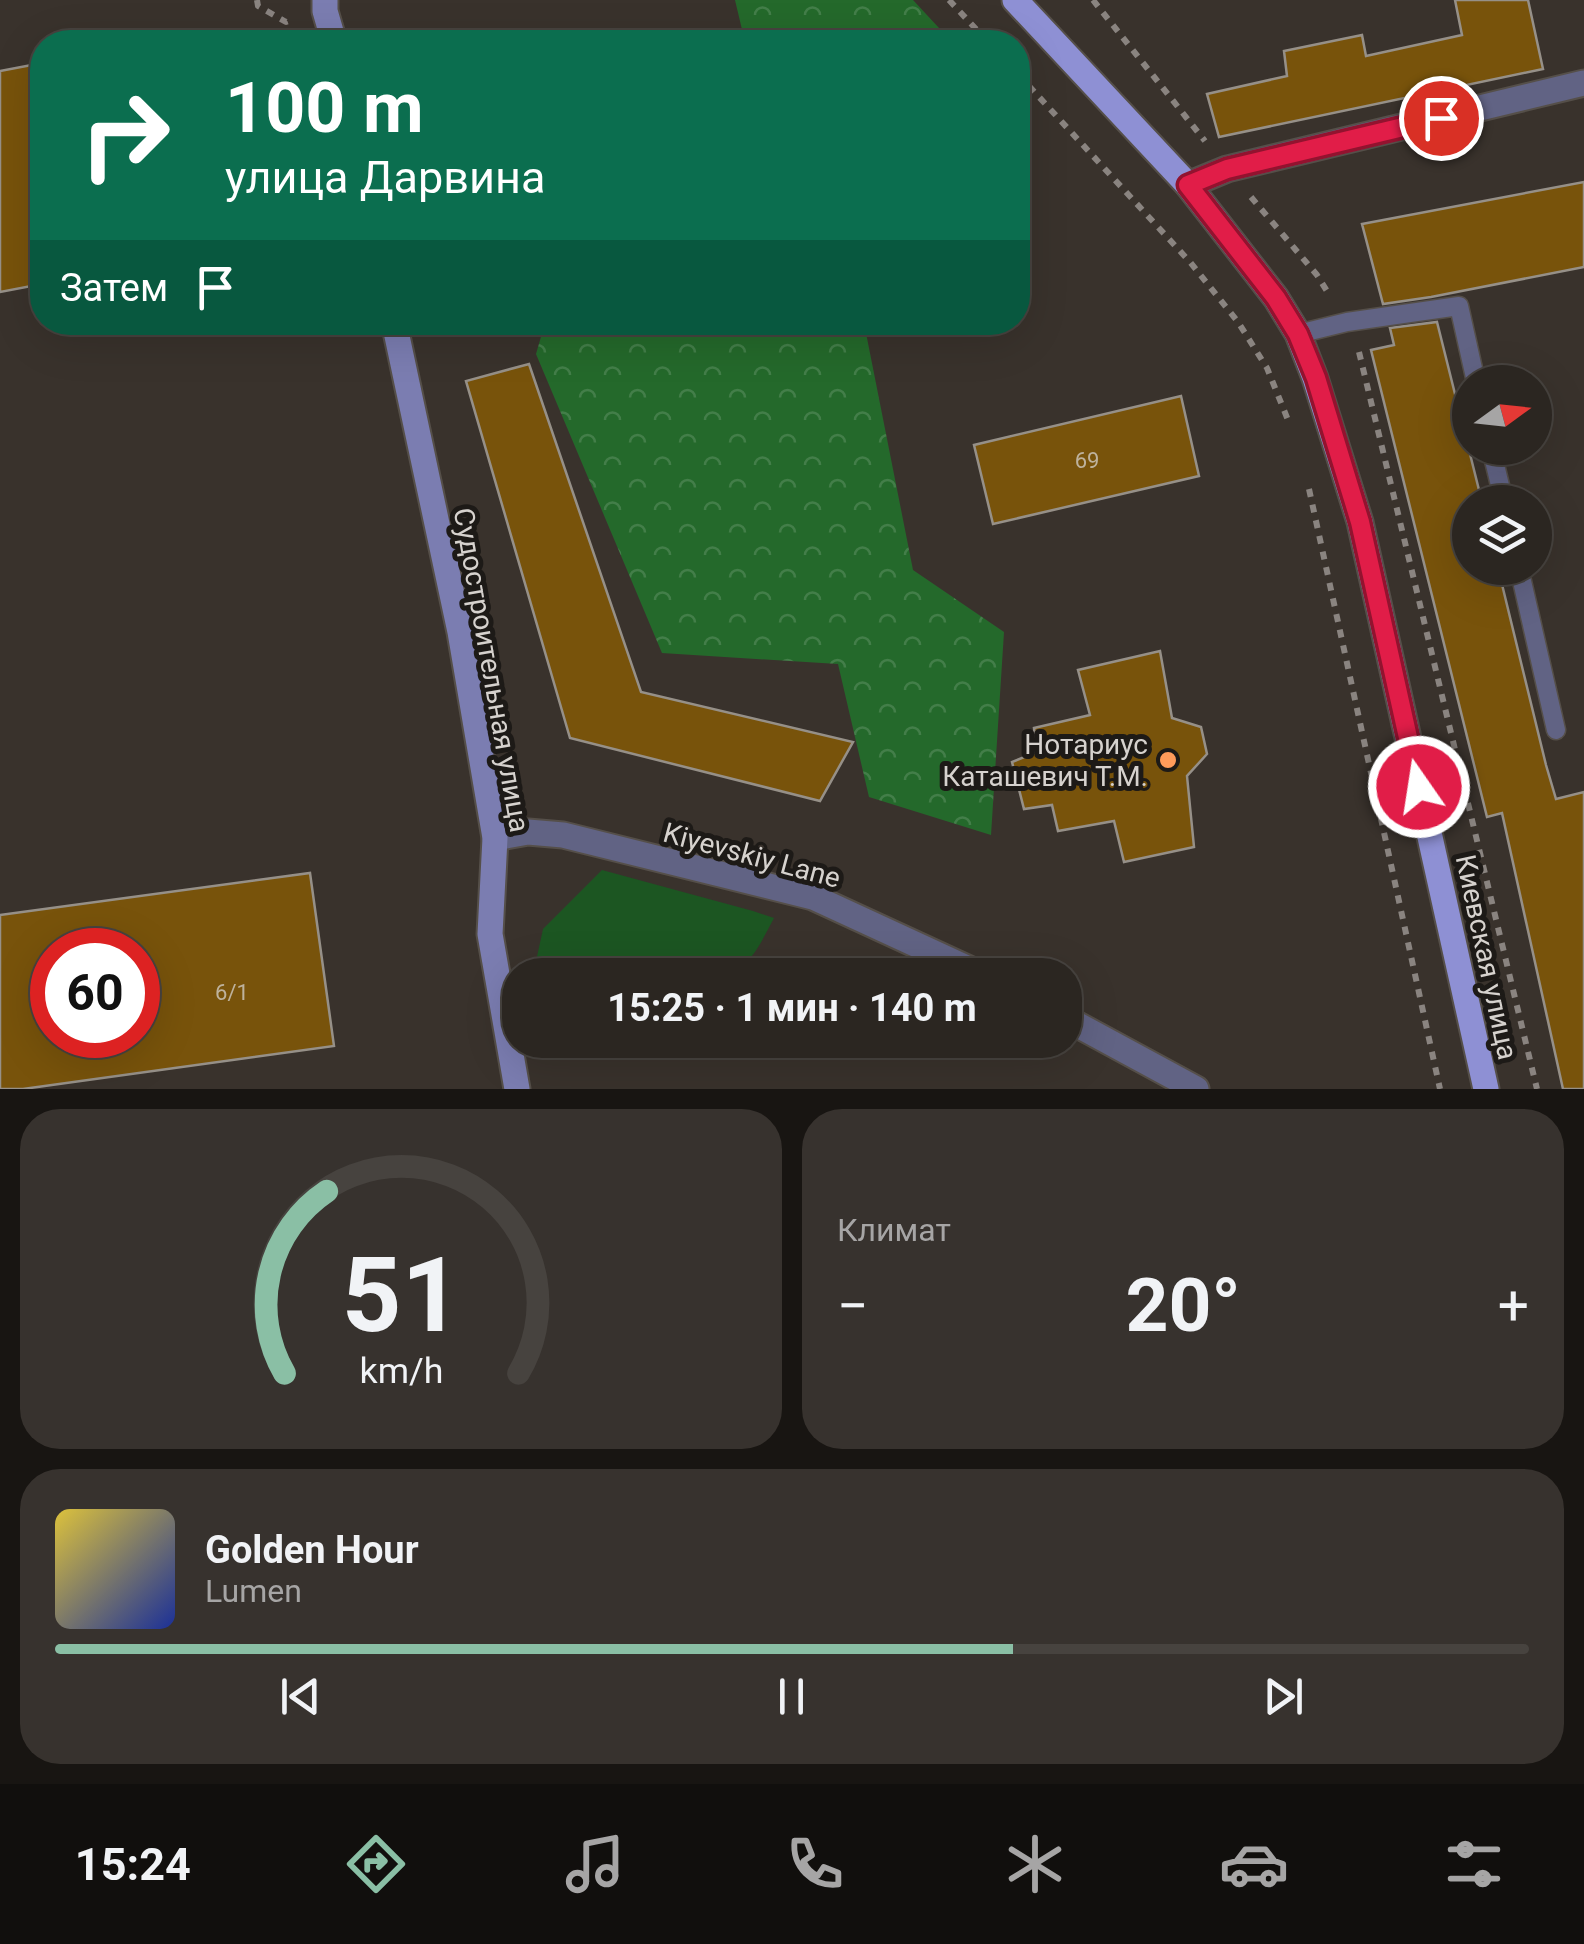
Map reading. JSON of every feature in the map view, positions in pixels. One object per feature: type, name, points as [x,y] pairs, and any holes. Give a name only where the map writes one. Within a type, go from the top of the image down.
[{"type":"main road","points":[[325,0],[330,30]]},
{"type":"main road","name":"Киевская улица","points":[[1015,0],[1188,185],[1276,298],[1298,334],[1316,378],[1360,522],[1486,1089]]},
{"type":"main road","name":"Судостроительная улица","points":[[397,335],[460,632],[495,838],[490,934],[517,1089]]},
{"type":"street","points":[[1188,185],[1227,169],[1584,83]]},
{"type":"street","name":"Kiyevskiy Lane","points":[[495,838],[528,832],[563,836],[813,897],[945,958]]},
{"type":"street","points":[[1082,1027],[1196,1089]]},
{"type":"lane","points":[[1298,334],[1347,322],[1459,306],[1472,365]]},
{"type":"lane","points":[[1523,585],[1556,730]]},
{"type":"path","points":[[948,0],[977,30]]},
{"type":"path","points":[[1030,87],[1190,262],[1238,322],[1267,368],[1290,426]]},
{"type":"path","points":[[1306,476],[1440,1089]]},
{"type":"green space","points":[[735,0],[913,0],[941,30],[742,30]]},
{"type":"green space","points":[[542,335],[866,335],[913,570],[1004,632],[991,835],[869,797],[838,664],[662,653],[536,354]]},
{"type":"green space","points":[[602,870],[774,918],[750,958],[537,958],[543,929]]},
{"type":"building","points":[[1455,0],[1528,0],[1543,69],[1219,137],[1207,94],[1287,76],[1284,51],[1362,35],[1366,56],[1462,35]]},
{"type":"building","points":[[30,65],[30,286],[0,292],[0,71]]},
{"type":"building","points":[[1584,182],[1584,267],[1383,304],[1362,224]]},
{"type":"building","points":[[1437,322],[1452,382],[1452,465],[1473,465],[1478,485],[1452,485],[1452,585],[1502,585],[1556,799],[1584,792],[1584,1089],[1563,1089],[1502,813],[1487,817],[1371,350],[1394,345],[1390,328]]},
{"type":"building","points":[[529,364],[641,692],[853,742],[820,801],[570,738],[466,381]]},
{"type":"building","points":[[1181,396],[1199,476],[993,524],[974,445]]},
{"type":"building","points":[[1160,651],[1172,718],[1201,727],[1207,754],[1187,776],[1194,847],[1124,862],[1114,821],[1058,831],[1052,805],[1024,809],[1012,762],[1037,752],[1034,728],[1090,715],[1078,670]]},
{"type":"building","points":[[310,873],[334,1046],[0,1089],[0,915]]},
{"type":"place","name":"Нотариус Каташевич Т.М.","points":[[1168,760]]},
{"type":"route","points":[[1419,787],[1360,522],[1316,378],[1298,334],[1276,298],[1188,185],[1227,169],[1441,118]]}]
